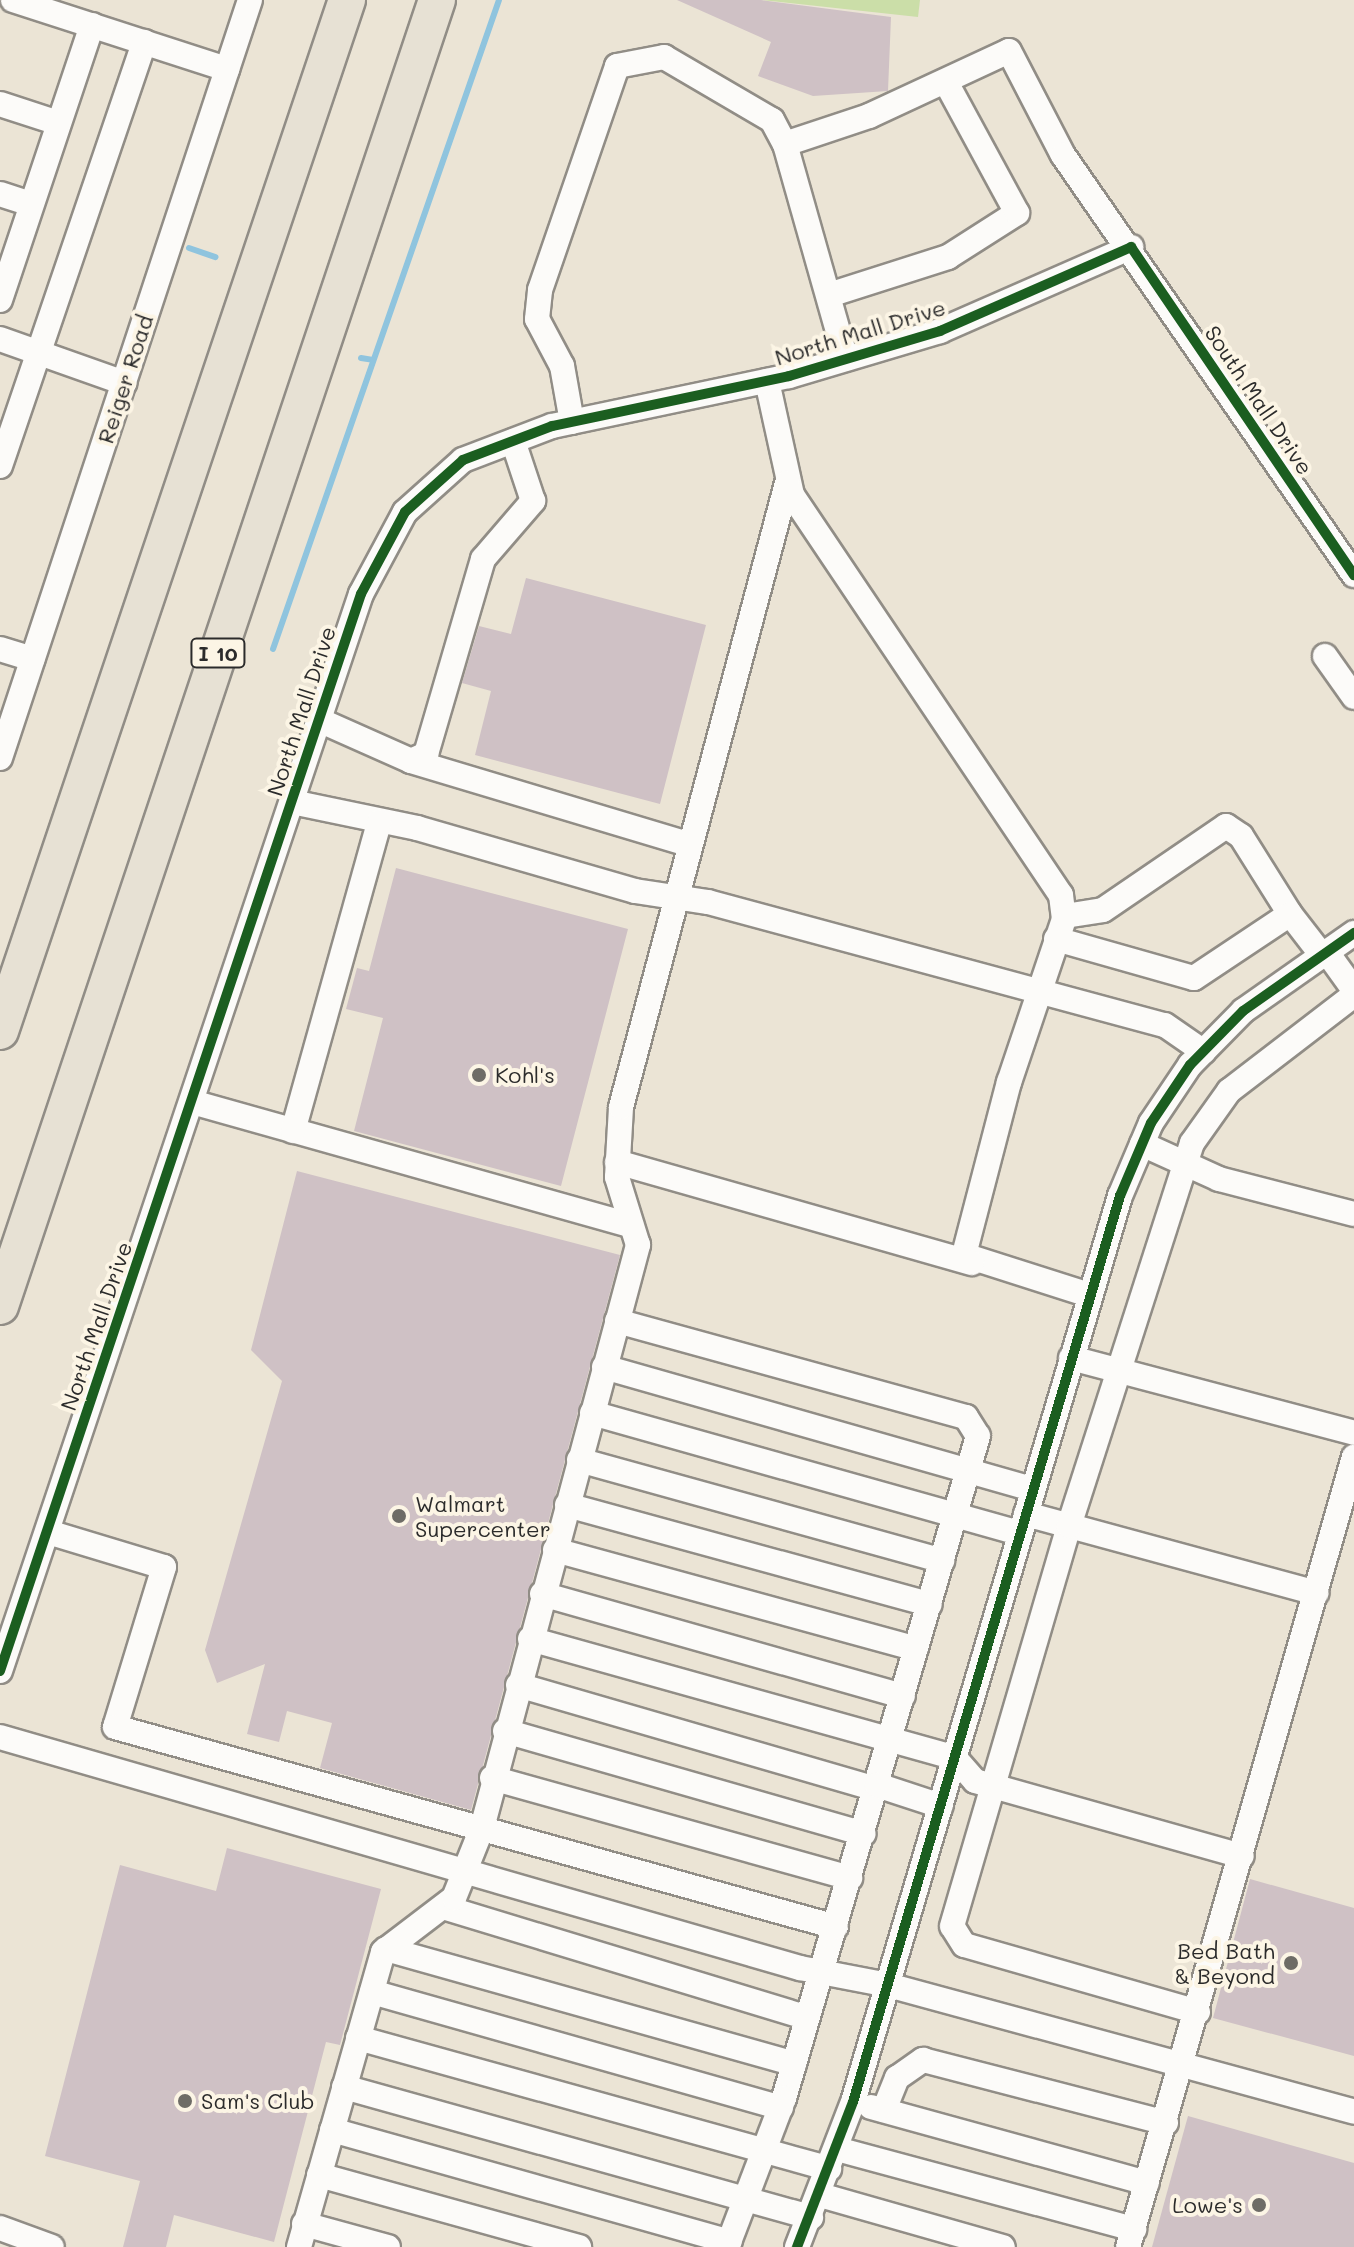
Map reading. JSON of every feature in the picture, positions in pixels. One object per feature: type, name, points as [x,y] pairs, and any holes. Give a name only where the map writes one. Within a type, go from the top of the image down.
[{"type":"highway","points":[[0,1031],[347,0]]},
{"type":"highway","name":"I 10","points":[[0,1306],[437,0]]},
{"type":"street","points":[[13,0],[227,69]]},
{"type":"street","name":"Reiger Road","points":[[0,758],[250,0]]},
{"type":"street","points":[[0,300],[92,25]]},
{"type":"street","points":[[0,466],[144,42]]},
{"type":"street","name":"South Mall Drive","points":[[946,82],[1009,51],[1063,155],[1131,247],[1354,575]]},
{"type":"street","points":[[572,422],[562,366],[537,319],[540,290],[617,66],[664,57],[772,120],[785,144],[846,359]]},
{"type":"street","points":[[785,144],[946,82],[1017,213],[948,257],[829,295]]},
{"type":"street","points":[[0,104],[58,123]]},
{"type":"street","points":[[0,194],[30,204]]},
{"type":"street","name":"North Mall Drive","points":[[0,1671],[361,594],[405,512],[463,460],[513,441],[572,422],[767,381],[940,331],[1131,247]]},
{"type":"street","points":[[0,339],[124,383]]},
{"type":"street","points":[[767,381],[787,483],[1051,876],[1065,916],[1036,992],[965,1244],[972,1263]]},
{"type":"street","points":[[411,761],[426,754],[483,559],[533,501],[513,441]]},
{"type":"street","points":[[384,2246],[302,2236],[386,1949],[443,1907],[467,1872],[482,1828],[492,1778],[638,1245],[617,1162],[621,1107],[688,844],[787,483]]},
{"type":"street","points":[[0,649],[33,659]]},
{"type":"street","points":[[1325,656],[1354,697]]},
{"type":"street","points":[[319,720],[411,761],[688,844]]},
{"type":"street","points":[[292,802],[674,897],[1165,1025],[1204,1052]]},
{"type":"street","points":[[293,1131],[379,822]]},
{"type":"street","points":[[1065,916],[1103,910],[1226,826],[1241,836],[1290,914],[1354,992],[1229,1091],[1184,1163],[989,1785],[954,1937],[1198,2012]]},
{"type":"street","points":[[1056,939],[1194,978],[1290,914]]},
{"type":"street","points":[[797,2247],[816,2206],[853,2102],[1089,1295],[1142,1144],[1204,1052],[1243,1011],[1354,933]]},
{"type":"street","points":[[192,1102],[631,1225]]},
{"type":"street","points":[[1142,1144],[1184,1163],[1354,1214]]},
{"type":"street","points":[[617,1162],[1089,1295]]},
{"type":"street","points":[[332,2130],[729,2244],[749,2199],[781,2108],[818,1971],[836,1927],[864,1834],[978,1436],[966,1417],[617,1321]]},
{"type":"street","points":[[1071,1358],[1354,1433]]},
{"type":"street","points":[[604,1367],[1033,1489]]},
{"type":"street","points":[[592,1413],[955,1517],[1069,1526],[1316,1593]]},
{"type":"street","points":[[358,2038],[765,2153],[833,2159],[1131,2238],[1183,2065],[1354,1457]]},
{"type":"street","points":[[579,1460],[942,1561]]},
{"type":"street","points":[[567,1505],[930,1604]]},
{"type":"street","points":[[48,1532],[164,1567],[115,1727],[836,1927]]},
{"type":"street","points":[[555,1550],[916,1649]]},
{"type":"street","points":[[542,1594],[903,1696]]},
{"type":"street","points":[[530,1639],[889,1743],[955,1758],[989,1785],[1242,1856]]},
{"type":"street","points":[[518,1685],[941,1806]]},
{"type":"street","points":[[505,1731],[864,1834]]},
{"type":"street","points":[[0,1737],[818,1971],[888,1985],[1354,2112]]},
{"type":"street","points":[[492,1778],[850,1878]]},
{"type":"street","points":[[443,1907],[806,2017]]},
{"type":"street","points":[[386,1949],[794,2064]]},
{"type":"street","points":[[372,1992],[781,2108]]},
{"type":"street","points":[[884,2110],[909,2064],[923,2060],[1166,2123]]},
{"type":"street","points":[[344,2087],[749,2199],[816,2206],[1003,2247]]},
{"type":"street","points":[[853,2102],[1147,2183]]},
{"type":"street","points":[[319,2175],[579,2247]]},
{"type":"street","points":[[0,2228],[52,2247]]},
{"type":"green space","points":[[761,0],[920,0],[918,17]]},
{"type":"building","points":[[677,0],[761,0],[891,17],[888,91],[813,96],[758,76],[771,42]]},
{"type":"building","points":[[526,578],[706,625],[660,804],[475,755],[491,691],[462,683],[479,626],[511,634]]},
{"type":"building","name":"Kohl's","points":[[396,868],[628,929],[561,1186],[354,1131],[383,1018],[346,1009],[357,968],[369,971]]},
{"type":"building","name":"Walmart Supercenter","points":[[297,1171],[620,1255],[471,1810],[320,1768],[332,1723],[287,1711],[279,1742],[247,1734],[265,1664],[217,1683],[205,1650],[282,1381],[251,1350]]},
{"type":"building","name":"Sam's Club","points":[[227,1848],[381,1889],[340,2045],[326,2042],[274,2242],[174,2215],[166,2247],[123,2247],[140,2181],[45,2156],[120,1865],[216,1891]]},
{"type":"building","name":"Bed Bath & Beyond","points":[[1250,1879],[1354,1908],[1354,2056],[1213,2018]]},
{"type":"building","name":"Lowe's","points":[[1188,2116],[1354,2163],[1354,2247],[1152,2247]]},
{"type":"waterway","points":[[273,649],[499,0]]},
{"type":"waterway","points":[[189,248],[215,257]]},
{"type":"waterway","points":[[361,358],[373,360]]},
{"type":"cycle path","points":[[0,1671],[361,594],[405,512],[463,460],[552,426],[789,376],[940,331],[1131,247],[1354,575]]},
{"type":"cycle path","points":[[797,2247],[853,2102],[1120,1196],[1151,1123],[1190,1065],[1243,1011],[1354,933]]},
{"type":"place","name":"Kohl's","points":[[479,1075]]},
{"type":"place","name":"Walmart Supercenter","points":[[399,1516]]},
{"type":"place","name":"Bed Bath & Beyond","points":[[1291,1963]]},
{"type":"place","name":"Sam's Club","points":[[185,2101]]},
{"type":"place","name":"Lowe's","points":[[1259,2205]]}]
